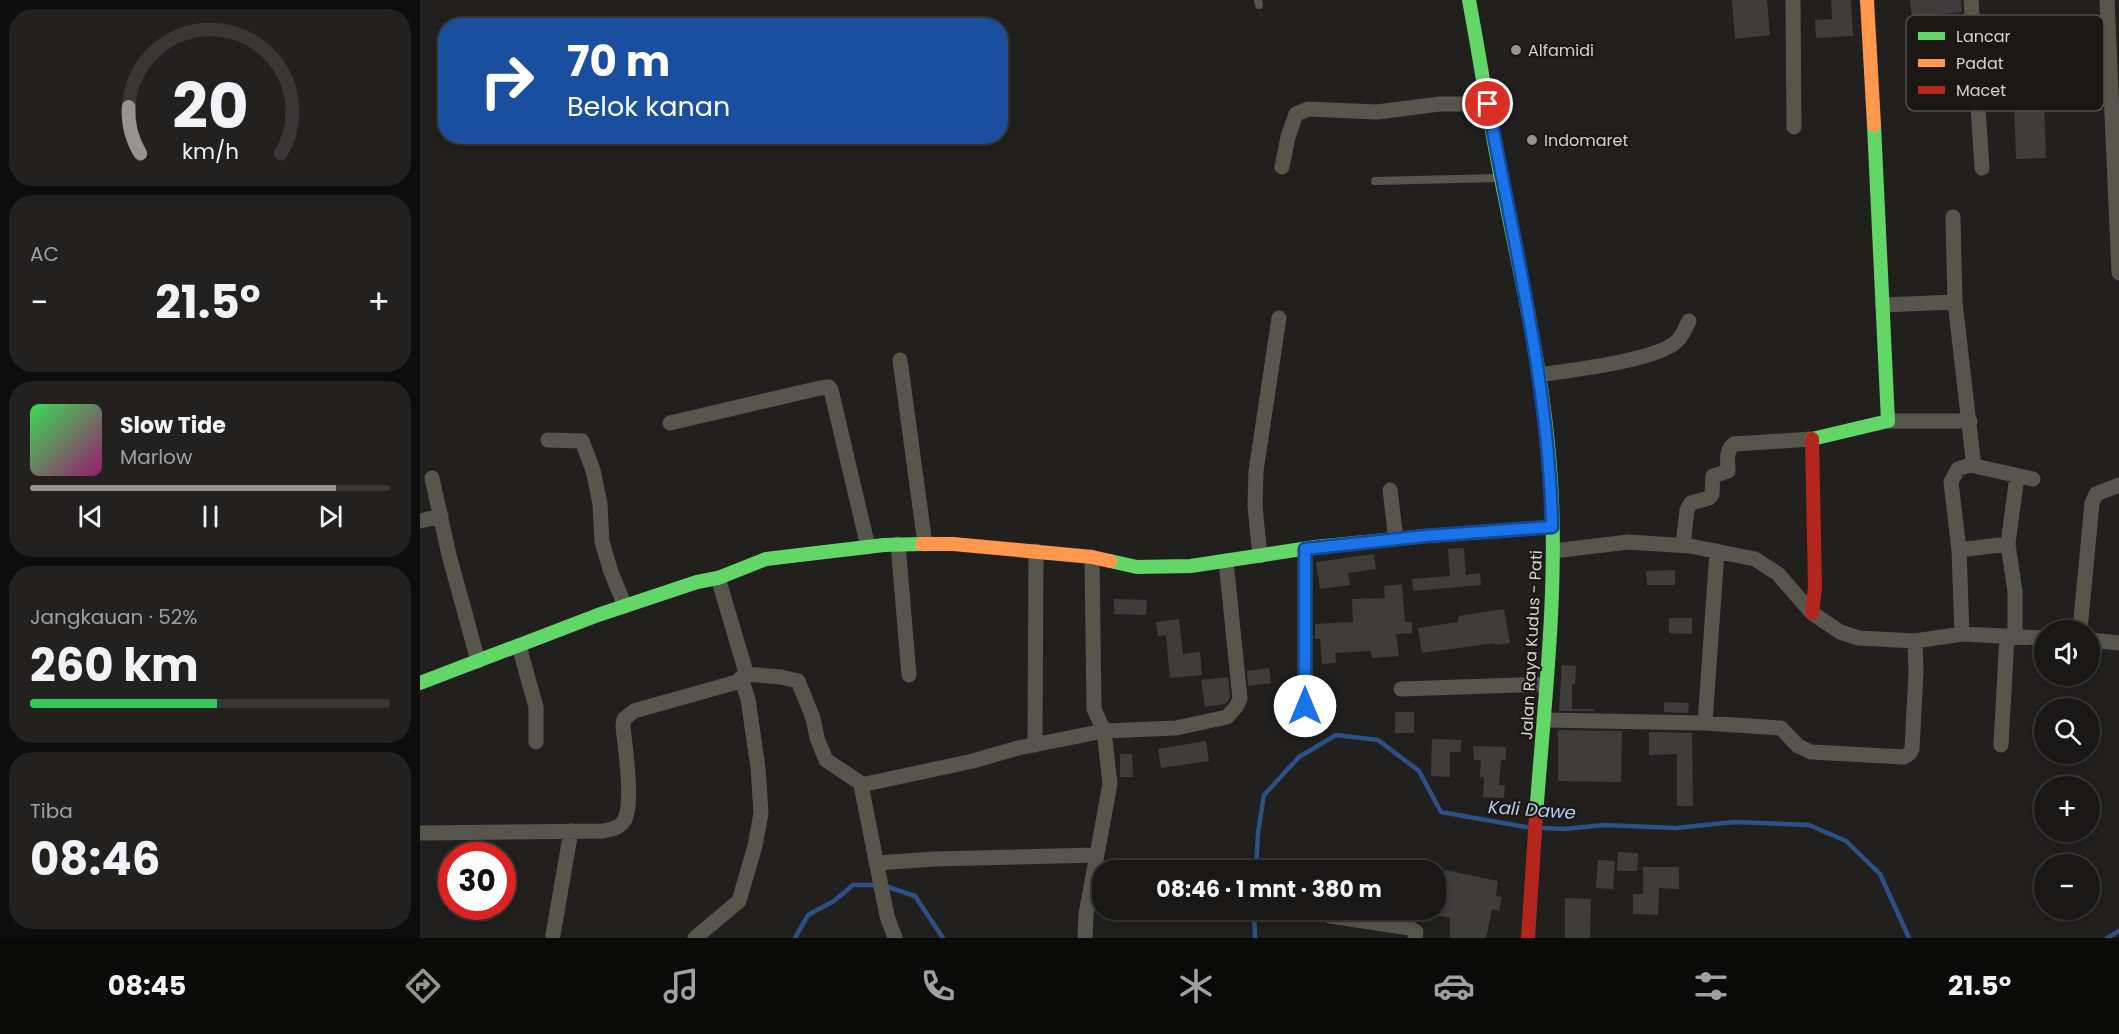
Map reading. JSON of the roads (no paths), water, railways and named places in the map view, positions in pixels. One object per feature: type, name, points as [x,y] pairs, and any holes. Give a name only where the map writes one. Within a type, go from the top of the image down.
[{"type":"main road","name":"Jalan Raya Kudus - Pati","points":[[1469,0],[1528,306],[1539,375],[1551,480],[1554,551],[1528,938]]},
{"type":"main road","points":[[1812,613],[1815,588],[1810,439],[1888,421],[1867,0]]},
{"type":"main road","points":[[420,683],[625,606],[697,582],[718,578],[766,559],[868,546],[953,544],[1092,556],[1137,567],[1191,566],[1305,549],[1396,539],[1552,527]]},
{"type":"street","points":[[1793,0],[1794,127]]},
{"type":"street","points":[[1971,0],[1972,15]]},
{"type":"street","points":[[2107,0],[2119,273]]},
{"type":"street","points":[[1282,167],[1292,122],[1296,114],[1308,109],[1377,112],[1440,104],[1488,104]]},
{"type":"street","points":[[1978,111],[1982,168]]},
{"type":"street","points":[[1953,218],[1955,302],[1970,421],[1973,459],[1970,465]]},
{"type":"street","points":[[1883,305],[1955,302]]},
{"type":"street","points":[[1260,556],[1255,506],[1256,471],[1279,318]]},
{"type":"street","points":[[1539,375],[1642,357],[1662,351],[1678,341],[1689,321]]},
{"type":"street","points":[[900,360],[925,544]]},
{"type":"street","points":[[670,423],[829,387],[868,546]]},
{"type":"street","points":[[1888,421],[1970,421]]},
{"type":"street","points":[[1683,545],[1687,510],[1691,504],[1709,498],[1712,494],[1713,476],[1728,471],[1727,453],[1731,446],[1810,439]]},
{"type":"street","points":[[548,440],[582,441],[596,481],[602,542],[625,606]]},
{"type":"street","points":[[1962,634],[1959,550],[1951,482],[1958,470],[1970,465],[2033,479]]},
{"type":"street","points":[[2001,745],[2014,583],[2008,544],[2017,476]]},
{"type":"street","points":[[432,478],[464,613],[478,661]]},
{"type":"street","points":[[2081,620],[2092,503],[2096,494],[2119,485]]},
{"type":"street","points":[[1390,490],[1396,539]]},
{"type":"street","points":[[420,521],[441,516]]},
{"type":"street","points":[[1554,551],[1613,542],[1683,545],[1755,559],[1766,564],[1778,574],[1812,613],[1840,632],[1859,638],[1915,641],[1962,634],[2034,637]]},
{"type":"street","points":[[898,544],[909,675]]},
{"type":"street","points":[[1959,550],[2008,544]]},
{"type":"street","points":[[1305,549],[1305,706]]},
{"type":"street","points":[[1035,744],[1036,551]]},
{"type":"street","points":[[1705,723],[1717,551]]},
{"type":"street","points":[[1085,938],[1086,914],[1110,784],[1104,731],[1094,709],[1092,556]]},
{"type":"street","points":[[420,833],[603,831],[617,828],[623,822],[629,808],[623,726],[628,714],[717,687],[743,676],[781,677],[798,681],[826,760],[862,784],[973,761],[1035,744],[1104,731],[1176,728],[1227,717],[1240,699],[1226,561]]},
{"type":"street","points":[[695,938],[739,901],[755,846],[760,813],[759,768],[743,676],[745,669],[718,578]]},
{"type":"street","points":[[1544,720],[1705,723],[1781,728],[1798,746],[1811,752],[1907,756],[1912,749],[1916,672],[1915,641]]},
{"type":"street","points":[[2100,641],[2119,643]]},
{"type":"street","points":[[519,646],[536,707],[536,742]]},
{"type":"street","points":[[1401,689],[1546,684]]},
{"type":"street","points":[[862,784],[887,916],[895,938]]},
{"type":"street","points":[[553,935],[571,831]]},
{"type":"street","points":[[876,863],[935,858],[1097,855]]},
{"type":"street","points":[[1357,920],[1410,928],[1416,932],[1415,938]]},
{"type":"lane","points":[[1374,181],[1502,178]]},
{"type":"waterway","name":"Kali Dawe","points":[[1257,860],[1264,795],[1299,757],[1336,735],[1378,740],[1419,771],[1441,812],[1526,827]]},
{"type":"waterway","name":"Kali Dawe","points":[[1544,828],[1565,829],[1604,825],[1676,828],[1734,822],[1809,825],[1846,841],[1880,874],[1909,938]]},
{"type":"waterway","name":"Kali Dawe","points":[[795,938],[808,915],[834,901],[853,885],[877,885]]},
{"type":"waterway","name":"Kali Dawe","points":[[885,886],[915,896],[943,938]]},
{"type":"waterway","name":"Kali Dawe","points":[[1254,920],[1255,938]]},
{"type":"waterway","name":"Kali Dawe","points":[[2107,938],[2119,931]]},
{"type":"place","name":"Alfamidi","points":[[1516,50]]},
{"type":"place","name":"Indomaret","points":[[1532,140]]}]
